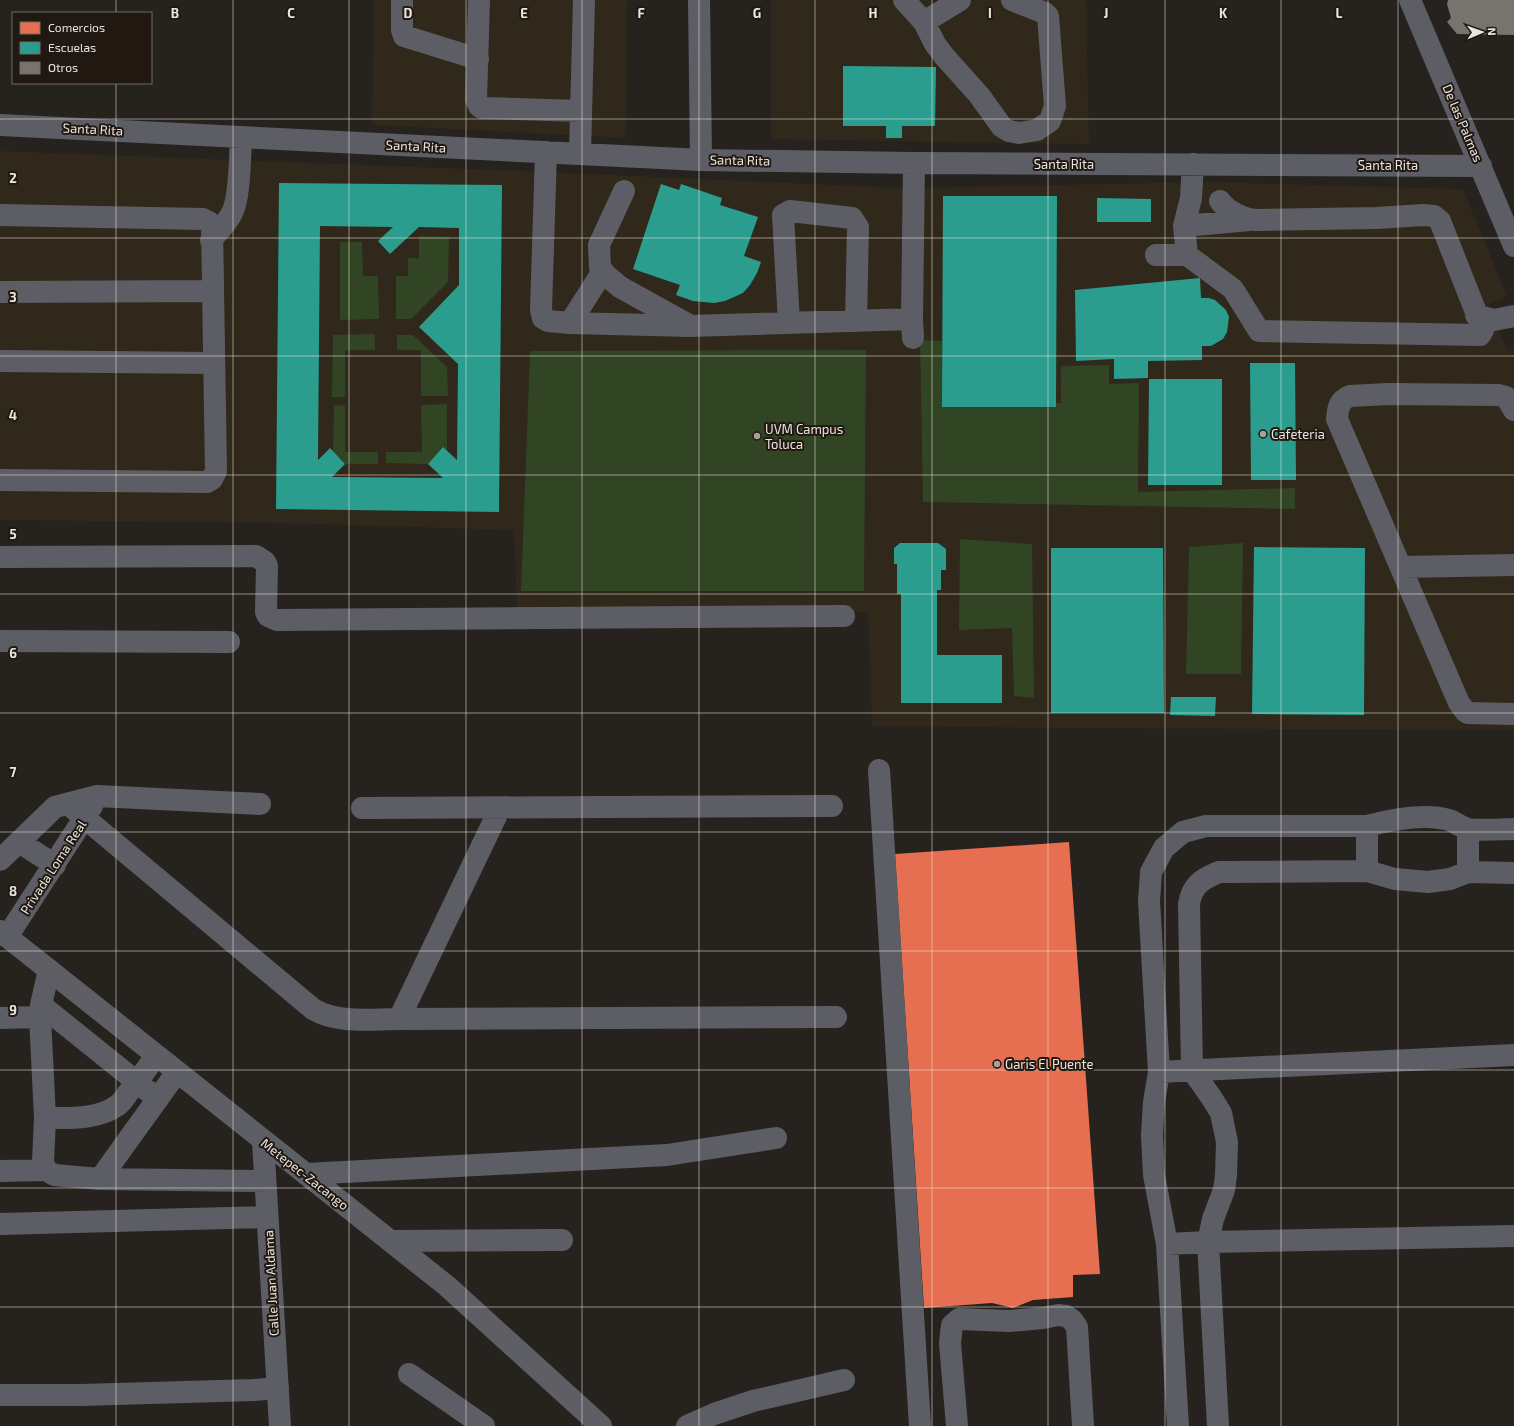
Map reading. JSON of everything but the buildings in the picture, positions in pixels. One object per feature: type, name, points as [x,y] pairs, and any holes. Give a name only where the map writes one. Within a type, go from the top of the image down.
[{"type":"main road","name":"Metepec-Zacango","points":[[4,934],[447,1286],[601,1426]]},
{"type":"street","points":[[402,0],[402,30],[404,36],[478,59]]},
{"type":"street","points":[[479,0],[476,99],[479,106],[482,108],[581,111]]},
{"type":"street","points":[[580,154],[584,0]]},
{"type":"street","points":[[699,0],[701,160]]},
{"type":"street","points":[[904,0],[924,22],[940,50],[978,95],[1002,127],[1009,131],[1019,133],[1037,130],[1050,121],[1055,106],[1049,18],[1045,13],[1012,0]]},
{"type":"street","points":[[924,22],[960,0]]},
{"type":"street","name":"De las Palmas","points":[[1410,0],[1514,246]]},
{"type":"street","name":"Santa Rita","points":[[0,125],[701,160],[1039,164],[1481,166]]},
{"type":"street","points":[[1037,130],[1039,164]]},
{"type":"street","points":[[211,240],[232,212],[235,204],[240,162],[241,137]]},
{"type":"street","points":[[546,152],[541,310],[543,318],[548,321],[570,323],[690,326],[856,321],[913,328],[914,163]]},
{"type":"street","points":[[1187,255],[1184,226],[1191,198],[1192,164]]},
{"type":"street","points":[[624,191],[599,245],[600,268],[620,287],[690,326]]},
{"type":"street","points":[[1220,201],[1227,208],[1250,220]]},
{"type":"street","points":[[789,323],[783,215],[790,211],[852,218],[858,227],[856,321]]},
{"type":"street","points":[[0,215],[203,219],[209,222],[212,226],[213,363],[216,471],[212,479],[207,482],[0,480]]},
{"type":"street","points":[[1156,255],[1187,255],[1233,289],[1259,331],[1480,335],[1483,330],[1440,221],[1436,217],[1423,215],[1377,218],[1250,220],[1184,226]]},
{"type":"street","points":[[570,323],[603,271]]},
{"type":"street","points":[[0,292],[212,291]]},
{"type":"street","points":[[1476,315],[1494,320],[1514,316]]},
{"type":"street","points":[[0,361],[213,363]]},
{"type":"street","points":[[1514,410],[1506,397],[1499,394],[1388,394],[1350,396],[1344,398],[1338,409],[1337,419],[1462,708],[1465,711],[1473,713],[1514,714]]},
{"type":"street","points":[[0,557],[256,556],[265,562],[267,566],[266,612],[268,616],[277,620],[844,616]]},
{"type":"street","points":[[1401,567],[1514,565]]},
{"type":"street","points":[[0,641],[229,642]]},
{"type":"street","points":[[880,770],[920,1426]]},
{"type":"street","name":"Privada Loma Real","points":[[4,934],[55,865],[97,796]]},
{"type":"street","name":"Privada Loma Real","points":[[0,860],[55,807],[97,796],[260,804]]},
{"type":"street","points":[[68,804],[322,1015],[334,1018],[399,1019],[836,1017]]},
{"type":"street","points":[[362,808],[832,806]]},
{"type":"street","points":[[399,1019],[500,808]]},
{"type":"street","points":[[1178,1426],[1167,1244],[1154,1175],[1152,1135],[1154,1102],[1159,1072],[1149,901],[1151,872],[1164,848],[1183,832],[1206,826],[1367,826],[1389,820],[1438,818],[1449,820],[1468,829],[1514,829]]},
{"type":"street","points":[[1367,826],[1367,871]]},
{"type":"street","points":[[1468,829],[1468,872]]},
{"type":"street","points":[[19,842],[55,865]]},
{"type":"street","points":[[1218,1426],[1208,1242],[1213,1219],[1224,1190],[1227,1142],[1221,1114],[1192,1070],[1189,904],[1191,894],[1197,885],[1206,877],[1219,872],[1367,871],[1395,879],[1428,882],[1450,879],[1468,872],[1514,873]]},
{"type":"street","points":[[46,1170],[43,1162],[45,1118],[41,1011],[49,970]]},
{"type":"street","points":[[0,1018],[41,1011],[158,1099]]},
{"type":"street","points":[[1159,1072],[1514,1055]]},
{"type":"street","points":[[45,1118],[75,1118],[104,1112],[118,1104],[137,1082],[156,1056]]},
{"type":"street","points":[[100,1179],[177,1072]]},
{"type":"street","points":[[306,1174],[667,1155],[776,1138]]},
{"type":"street","name":"Calle Juan Aldama","points":[[263,1141],[280,1426]]},
{"type":"street","points":[[0,1171],[46,1170],[54,1175],[63,1177],[100,1179],[265,1181]]},
{"type":"street","points":[[0,1224],[268,1217]]},
{"type":"street","points":[[1167,1244],[1514,1236]]},
{"type":"street","points":[[390,1241],[562,1240]]},
{"type":"street","points":[[958,1426],[950,1343],[952,1324],[959,1319],[1009,1321],[1058,1315],[1066,1316],[1072,1320],[1077,1327],[1083,1426]]},
{"type":"street","points":[[409,1374],[484,1426]]},
{"type":"street","points":[[687,1426],[714,1414],[753,1401],[844,1380]]},
{"type":"street","points":[[0,1396],[97,1395],[278,1388]]},
{"type":"shaded area","points":[[374,0],[627,0],[626,138],[372,125]]},
{"type":"shaded area","points":[[771,0],[1086,0],[1089,144],[771,139]]},
{"type":"shaded area","name":"UVM Campus Toluca","points":[[0,151],[525,171],[902,188],[1208,182],[1463,189],[1507,296],[1489,304],[1494,320],[1508,351],[1514,350],[1514,730],[872,726],[868,612],[517,610],[514,530],[278,523],[0,520]]},
{"type":"green space","points":[[419,236],[449,237],[448,282],[411,319],[396,319],[396,276],[408,276],[408,258],[419,258]]},
{"type":"green space","points":[[340,242],[362,242],[363,276],[378,276],[379,319],[340,320]]},
{"type":"green space","points":[[375,334],[375,350],[345,350],[345,397],[332,397],[333,335]]},
{"type":"green space","points":[[397,335],[413,335],[447,367],[448,396],[421,396],[421,350],[397,350]]},
{"type":"green space","points":[[920,340],[942,341],[943,407],[1061,403],[1061,366],[1109,365],[1109,384],[1139,383],[1138,492],[1295,488],[1295,509],[923,502]]},
{"type":"green space","points":[[866,350],[864,591],[521,591],[530,351]]},
{"type":"green space","points":[[447,404],[447,451],[443,447],[428,464],[386,463],[386,452],[422,452],[421,405]]},
{"type":"green space","points":[[334,405],[345,406],[345,452],[378,452],[378,464],[345,464],[333,452]]},
{"type":"green space","points":[[960,539],[1032,544],[1034,698],[1014,696],[1012,628],[959,630]]},
{"type":"green space","points":[[1243,543],[1241,674],[1186,674],[1189,547]]},
{"type":"place","name":"Cafeteria","points":[[1263,434]]},
{"type":"place","name":"UVM Campus Toluca","points":[[757,436]]},
{"type":"place","name":"Garis El Puente","points":[[997,1064]]}]
